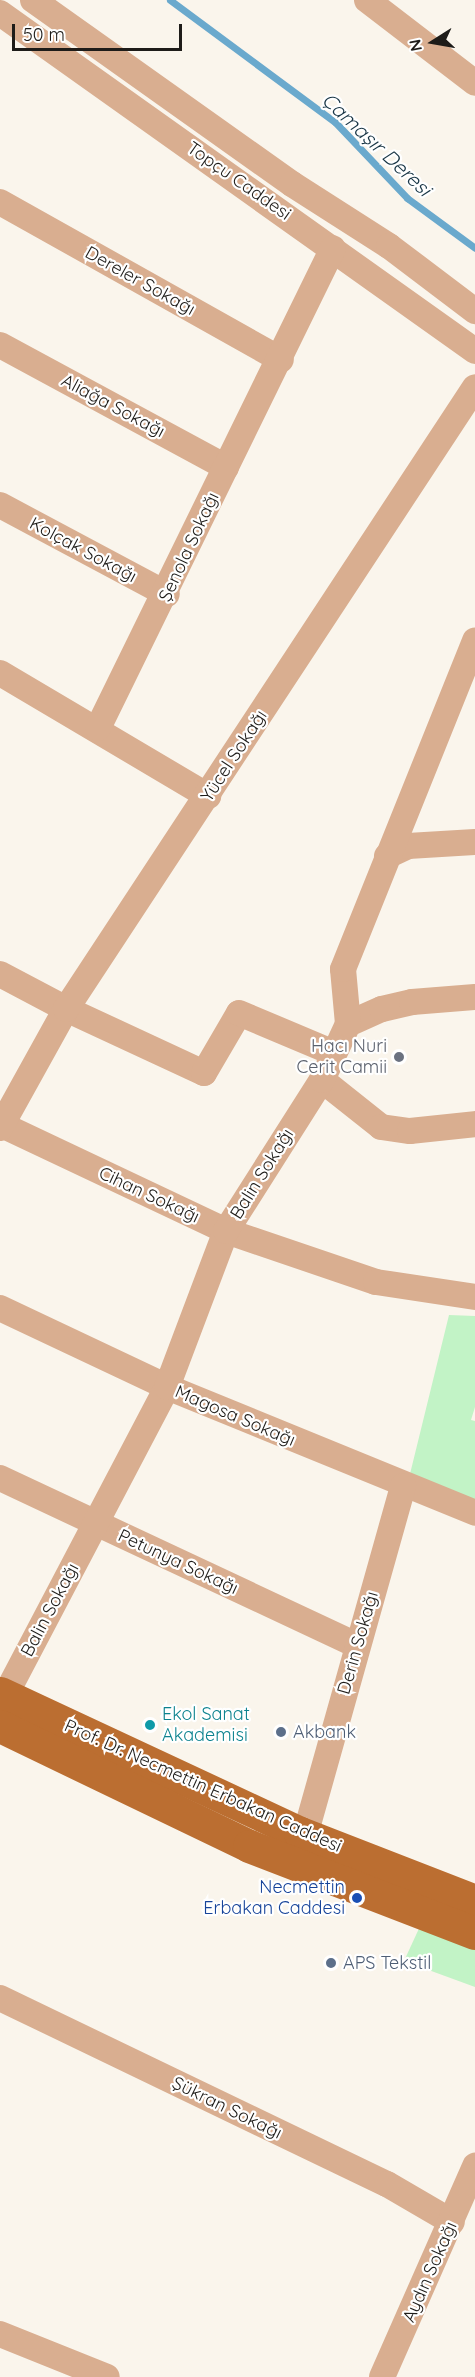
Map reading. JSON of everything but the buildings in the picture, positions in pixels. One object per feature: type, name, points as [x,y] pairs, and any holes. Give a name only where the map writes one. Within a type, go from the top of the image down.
[{"type":"main road","name":"Prof. Dr. Necmettin Erbakan Caddesi","points":[[2,1705],[300,1833],[475,1901]]},
{"type":"main road","name":"Prof. Dr. Necmettin Erbakan Caddesi","points":[[2,1705],[249,1846],[475,1933]]},
{"type":"street","name":"Topçu Caddesi","points":[[33,0],[292,184],[389,246],[475,311]]},
{"type":"street","points":[[367,0],[475,83]]},
{"type":"street","name":"Topçu Caddesi","points":[[0,13],[475,351]]},
{"type":"street","name":"Dereler Sokağı","points":[[0,202],[281,360]]},
{"type":"street","name":"Şenola Sokağı","points":[[98,728],[167,594],[226,466],[281,360],[333,248]]},
{"type":"street","name":"Aliağa Sokağı","points":[[0,345],[226,466]]},
{"type":"street","name":"Yücel Sokağı","points":[[1,1126],[66,1009],[475,387]]},
{"type":"street","name":"Kolçak Sokağı","points":[[0,505],[167,594]]},
{"type":"street","points":[[475,641],[468,678],[387,856],[343,969],[348,1024],[382,1009],[412,1002],[475,997]]},
{"type":"street","points":[[0,672],[98,728],[208,796]]},
{"type":"street","points":[[387,856],[408,846],[475,842]]},
{"type":"street","points":[[0,974],[66,1009],[204,1074],[239,1013],[334,1053]]},
{"type":"street","name":"Balin Sokağı","points":[[2,1705],[167,1387],[226,1231],[322,1080],[348,1024]]},
{"type":"street","points":[[322,1080],[381,1126],[410,1131],[475,1124]]},
{"type":"street","name":"Cihan Sokağı","points":[[1,1126],[226,1231],[376,1282],[475,1297]]},
{"type":"street","name":"Magosa Sokağı","points":[[0,1308],[167,1387],[403,1486],[475,1513]]},
{"type":"street","name":"Petunya Sokağı","points":[[0,1478],[356,1646]]},
{"type":"street","name":"Derin Sokağı","points":[[300,1833],[309,1821],[356,1646],[403,1486]]},
{"type":"street","name":"Şükran Sokağı","points":[[0,1998],[387,2184],[452,2222]]},
{"type":"street","name":"Aydın Sokağı","points":[[382,2377],[475,2166]]},
{"type":"street","points":[[0,2334],[107,2377]]},
{"type":"green space","points":[[449,1315],[475,1316],[475,1407],[471,1420],[475,1421],[475,1502],[409,1478]]},
{"type":"green space","points":[[428,1909],[475,1926],[475,1987],[404,1961]]},
{"type":"waterway","name":"Çamaşır Deresi","points":[[170,0],[335,122],[407,198],[475,248]]},
{"type":"place","name":"Hacı Nuri Cerit Camii","points":[[399,1057]]},
{"type":"place","name":"Ekol Sanat Akademisi","points":[[150,1725]]},
{"type":"place","name":"Akbank","points":[[281,1732]]},
{"type":"place","name":"Necmettin Erbakan Caddesi","points":[[357,1898]]},
{"type":"place","name":"APS Tekstil","points":[[331,1963]]}]
